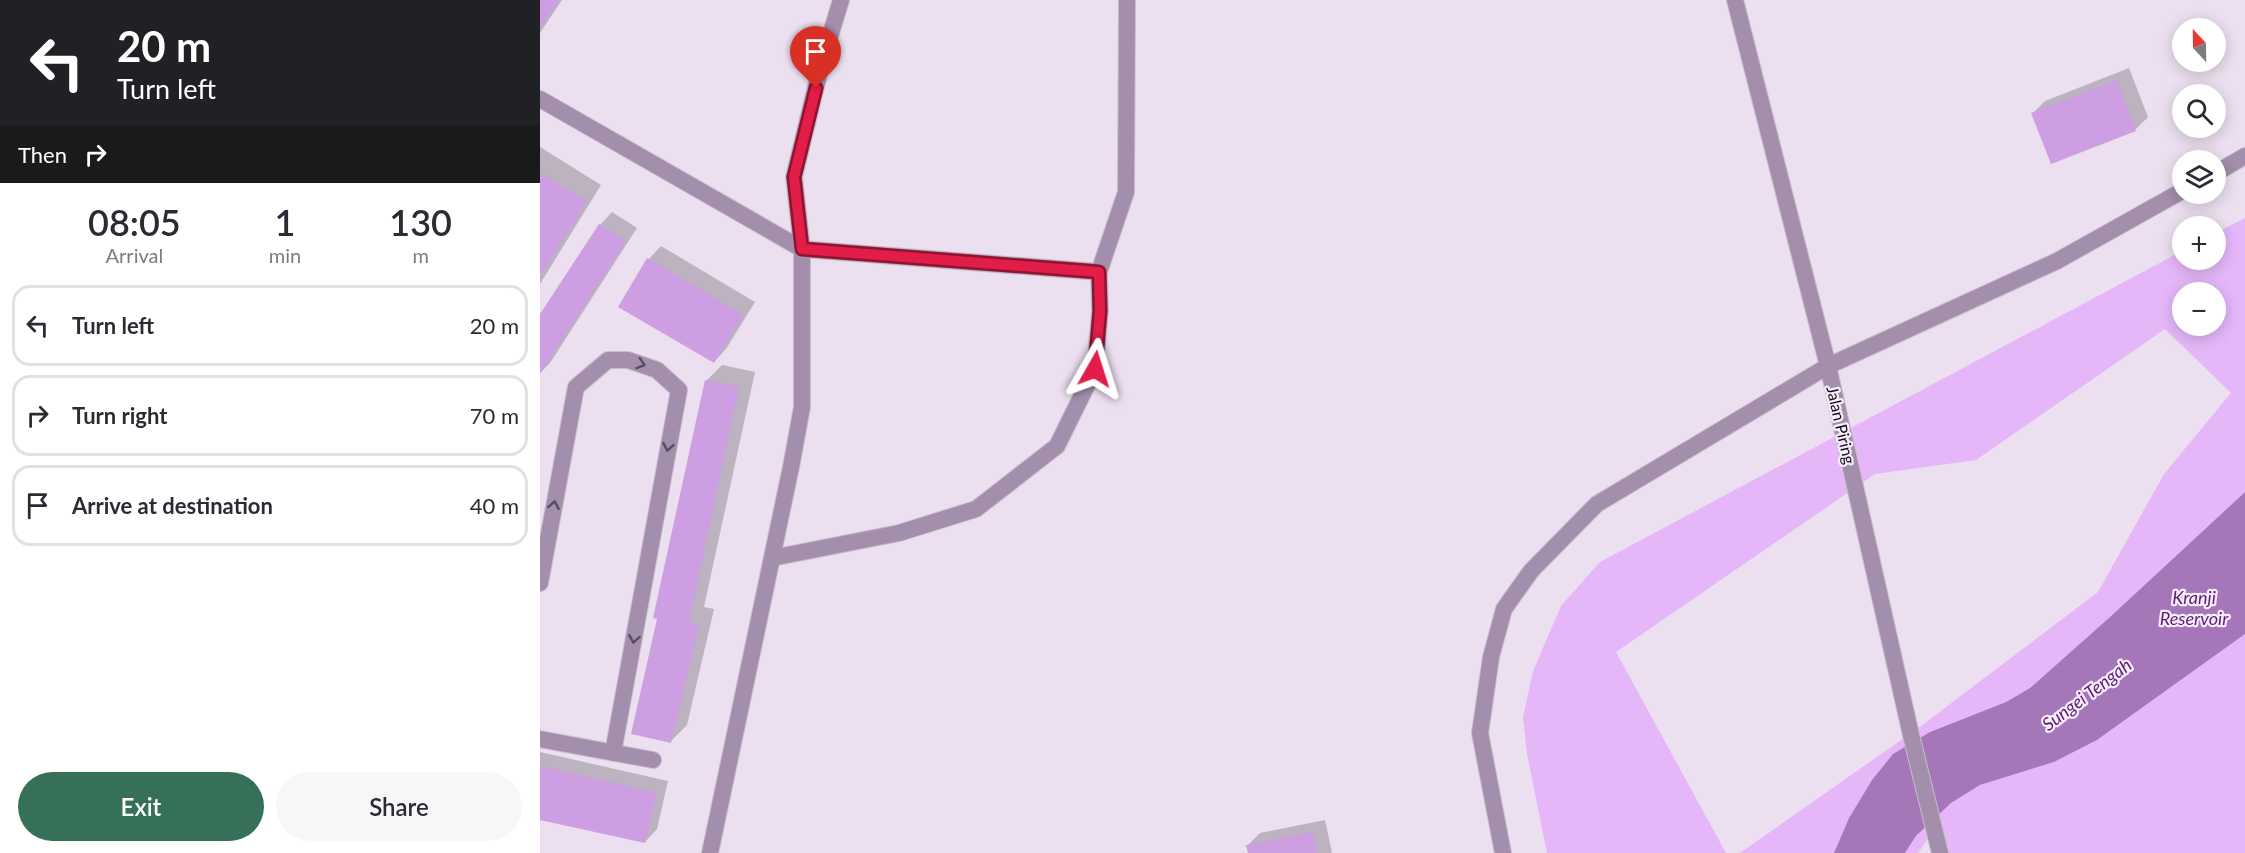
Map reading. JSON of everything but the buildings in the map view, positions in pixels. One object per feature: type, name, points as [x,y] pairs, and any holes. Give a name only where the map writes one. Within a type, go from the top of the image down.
[{"type":"lane","points":[[710,853],[801,408],[802,249],[794,177],[841,0]]},
{"type":"lane","points":[[772,558],[898,533],[976,509],[1057,446],[1095,369],[1100,311],[1099,272],[1126,192],[1127,0]]},
{"type":"lane","name":"Jalan Piring","points":[[1734,0],[1828,366],[1911,735],[1940,853]]},
{"type":"lane","points":[[540,99],[802,249],[1099,272]]},
{"type":"lane","points":[[2226,167],[2245,156]]},
{"type":"lane","points":[[1503,853],[1480,733],[1491,657],[1504,609],[1531,571],[1598,504],[1828,366],[2057,261],[2172,197]]},
{"type":"lane","points":[[540,583],[576,387],[608,360],[628,360],[657,370],[679,390],[613,753]]},
{"type":"lane","points":[[540,739],[653,760]]},
{"type":"shaded area","points":[[2245,218],[2245,492],[2030,688],[2006,702],[1930,732],[1872,780],[1849,818],[1834,853],[1740,853],[1921,726],[2098,592],[2164,474],[2231,393],[2172,336],[2226,336],[2226,282],[2172,282],[2172,336],[2165,329],[1976,460],[1875,474],[1616,652],[1726,853],[1547,853],[1527,754],[1523,717],[1533,671],[1561,606],[1600,562],[2172,256],[2172,270],[2226,270],[2226,228]]},
{"type":"shaded area","points":[[2245,634],[2245,853],[1938,853],[1933,831],[1918,853],[1905,853],[1916,836],[1951,803],[1980,785],[2054,762],[2097,740]]},
{"type":"water","points":[[2245,492],[2245,634],[2097,740],[2054,762],[1980,785],[1951,803],[1916,836],[1905,853],[1834,853],[1849,818],[1872,780],[1893,754],[1930,732],[2006,702],[2030,688]]},
{"type":"route","points":[[816,88],[794,177],[802,249],[1099,272],[1100,311],[1095,369]]},
{"type":"water label","name":"Kranji Reservoir","points":[[2194,608]]},
{"type":"water label","name":"Sungei Tengah","points":[[2087,695]]}]
